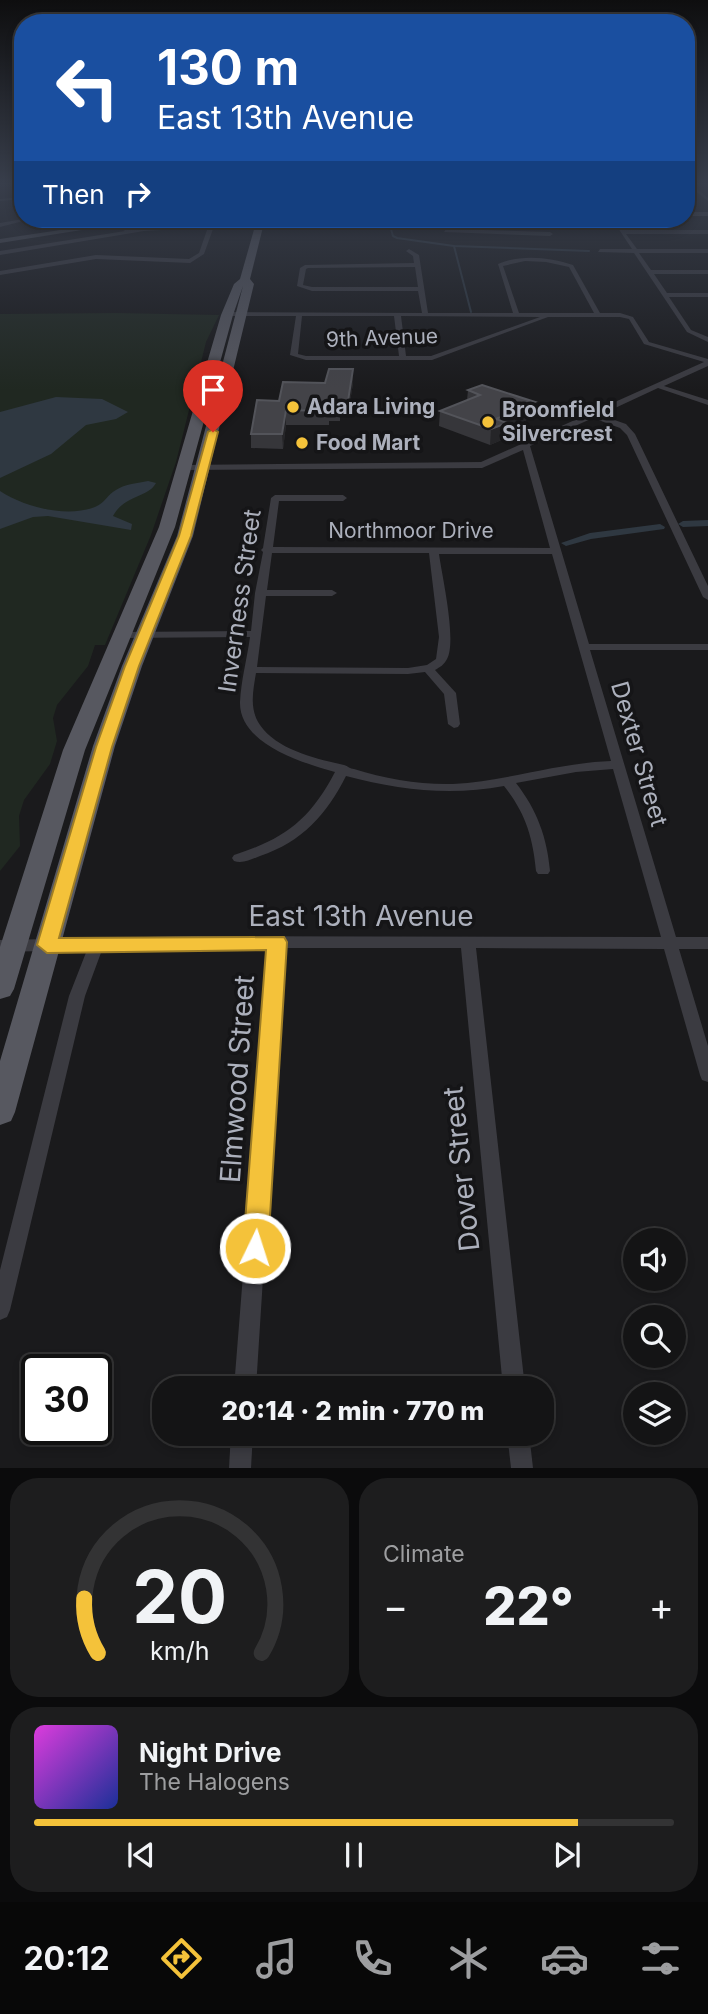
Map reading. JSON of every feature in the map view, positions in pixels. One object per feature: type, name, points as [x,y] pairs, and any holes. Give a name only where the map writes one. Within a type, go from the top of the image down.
[{"type":"main road","points":[[0,989],[7,946],[74,750],[185,536],[195,467],[235,314],[249,284],[245,280],[252,254]]},
{"type":"main road","points":[[0,1112],[104,747],[132,635]]},
{"type":"street","points":[[0,273],[88,258],[124,255],[193,261],[201,254]]},
{"type":"street","points":[[414,254],[425,314]]},
{"type":"street","points":[[638,254],[689,331],[708,340]]},
{"type":"street","points":[[517,315],[500,265],[511,261],[571,266],[598,315]]},
{"type":"street","points":[[418,265],[307,266],[303,268],[300,286],[312,289],[421,289]]},
{"type":"street","points":[[649,272],[708,272]]},
{"type":"street","points":[[665,295],[708,295]]},
{"type":"street","points":[[235,314],[627,316],[646,343],[708,362]]},
{"type":"street","name":"9th Avenue","points":[[299,314],[295,357],[403,359],[429,359],[446,355],[537,322],[546,315]]},
{"type":"street","points":[[397,314],[403,359]]},
{"type":"street","points":[[195,467],[470,466],[495,461],[708,362]]},
{"type":"street","points":[[658,386],[708,403]]},
{"type":"street","points":[[596,416],[623,426],[631,434],[708,597]]},
{"type":"street","name":"Dexter Street","points":[[526,447],[708,1075]]},
{"type":"street","points":[[275,498],[343,498]]},
{"type":"street","name":"Inverness Street","points":[[275,498],[246,704],[254,726],[275,746],[308,760]]},
{"type":"street","name":"Northmoor Drive","points":[[266,550],[557,551]]},
{"type":"street","points":[[250,670],[408,671],[427,668],[439,662],[444,649],[434,551]]},
{"type":"street","points":[[260,593],[332,593]]},
{"type":"street","points":[[132,635],[255,634]]},
{"type":"street","points":[[585,647],[708,647]]},
{"type":"street","points":[[427,668],[450,692],[454,724]]},
{"type":"street","points":[[308,760],[428,787],[474,787],[577,766],[619,765]]},
{"type":"street","points":[[239,858],[288,840],[307,825],[321,810],[343,769]]},
{"type":"street","points":[[506,780],[531,812],[537,825],[543,870]]},
{"type":"street","name":"East 13th Avenue","points":[[7,946],[277,942],[708,943]]},
{"type":"street","name":"Elmwood Street","points":[[246,1376],[277,942]]},
{"type":"street","points":[[0,1310],[77,996],[97,943]]},
{"type":"street","name":"Dover Street","points":[[468,943],[513,1376]]},
{"type":"street","points":[[240,1468],[241,1446]]},
{"type":"street","points":[[519,1446],[522,1468]]},
{"type":"shaded area","points":[[0,314],[219,315],[206,342],[176,462],[151,535],[105,645],[95,645],[88,666],[57,705],[53,718],[57,741],[50,764],[24,800],[19,816],[20,846],[0,871]]},
{"type":"shaded area","points":[[56,397],[102,399],[128,412],[116,419],[86,425],[51,454],[0,478],[0,412]]},
{"type":"shaded area","points":[[148,481],[156,483],[147,492],[123,504],[113,516],[132,524],[131,530],[48,516],[33,517],[0,529],[0,491],[33,506],[72,511],[95,507],[120,488]]},
{"type":"building","points":[[329,369],[353,369],[348,401],[340,401],[339,407],[329,406],[328,411],[286,410],[282,434],[251,434],[257,400],[279,401],[283,382],[325,383]]},
{"type":"building","points":[[482,385],[535,402],[496,419],[507,423],[491,429],[440,411],[480,395],[468,390]]},
{"type":"waterway","points":[[456,254],[471,312]]},
{"type":"waterway","points":[[683,524],[708,523]]},
{"type":"waterway","points":[[566,543],[590,536],[660,527]]},
{"type":"place","name":"Adara Living","points":[[293,407]]},
{"type":"place","name":"Broomfield Silvercrest","points":[[488,422]]},
{"type":"place","name":"Food Mart","points":[[302,443]]},
{"type":"route","points":[[213,432],[185,536],[132,666],[104,747],[47,945],[277,942],[255,1248]]}]
